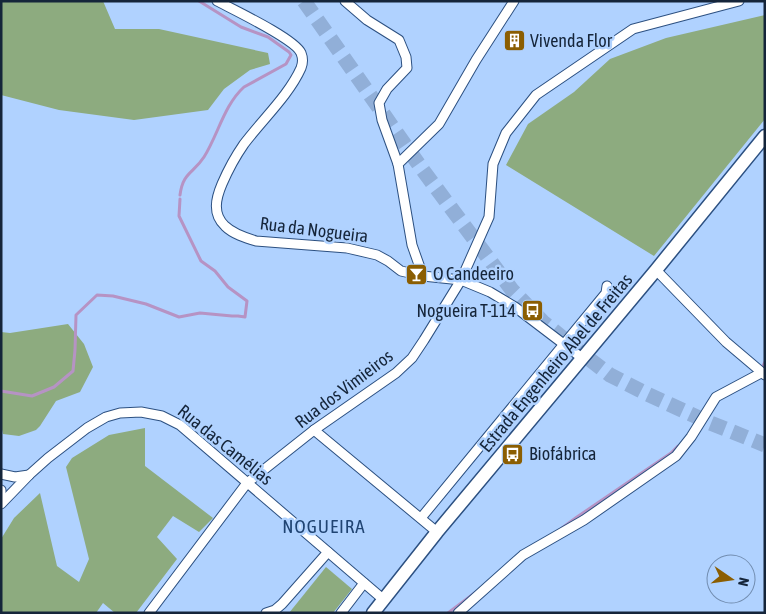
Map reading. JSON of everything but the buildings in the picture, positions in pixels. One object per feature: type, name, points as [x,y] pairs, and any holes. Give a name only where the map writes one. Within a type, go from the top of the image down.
[{"type":"main road","name":"Estrada Engenheiro Abel de Freitas","points":[[373,613],[437,532],[656,270],[765,136]]},
{"type":"street","name":"Rua da Nogueira","points":[[217,1],[289,40],[300,51],[302,61],[289,88],[245,143],[226,174],[216,201],[217,210],[224,226],[256,241],[347,248],[377,255],[388,260],[401,271],[423,276],[461,280],[490,292],[515,307],[582,358]]},
{"type":"street","points":[[345,1],[367,20],[399,40],[406,56],[407,68],[387,89],[379,103],[382,120],[398,164],[412,245],[423,276]]},
{"type":"street","points":[[398,164],[439,124],[476,60],[514,1]]},
{"type":"street","name":"Rua dos Vimieiros","points":[[149,613],[247,483],[314,430],[396,373],[412,358],[461,280],[489,217],[493,164],[506,133],[536,96],[634,29],[739,1]]},
{"type":"street","points":[[458,613],[523,556],[584,520],[676,456],[691,438],[716,397],[763,374],[726,342],[656,270]]},
{"type":"street","points":[[420,518],[606,293],[607,286]]},
{"type":"street","name":"Rua das Camélias","points":[[1,504],[48,458],[87,428],[106,417],[120,413],[141,412],[162,416],[180,425],[384,600]]},
{"type":"street","points":[[314,430],[437,532]]},
{"type":"street","points":[[1,474],[15,477],[29,475]]},
{"type":"street","points":[[1,490],[1,498]]},
{"type":"street","points":[[266,613],[275,610],[282,604],[328,552]]},
{"type":"street","points":[[341,613],[364,583]]},
{"type":"green space","points":[[1,1],[103,1],[115,29],[159,29],[268,53],[270,64],[250,70],[224,89],[208,110],[134,120],[59,110],[1,95]]},
{"type":"green space","points":[[765,15],[765,119],[654,256],[506,165],[528,124],[574,92],[610,59],[666,38]]},
{"type":"green space","points":[[68,324],[84,344],[93,367],[80,392],[56,401],[36,430],[19,436],[3,434],[1,425],[1,332],[10,333]]},
{"type":"green space","points":[[145,428],[145,466],[213,518],[199,532],[173,516],[157,537],[177,559],[136,613],[115,613],[103,603],[96,613],[1,613],[1,539],[14,518],[40,493],[57,566],[79,582],[89,559],[66,467],[72,458],[109,435]]},
{"type":"green space","points":[[326,567],[352,589],[333,613],[289,613]]},
{"type":"waterway","points":[[180,195],[183,182],[204,157],[226,111],[237,94],[244,87],[286,64],[291,55],[268,37],[241,27],[199,1]]},
{"type":"waterway","points":[[1,391],[32,396],[54,387],[73,371],[76,315],[97,295],[113,296],[146,304],[179,317],[200,313],[245,317],[247,301],[228,287],[215,271],[201,261],[179,216],[180,199]]},
{"type":"waterway","points":[[762,368],[765,362]]},
{"type":"waterway","points":[[562,528],[671,453],[678,446]]},
{"type":"waterway","points":[[448,613],[476,592]]},
{"type":"tunnel","points":[[304,1],[422,169],[512,290],[543,322],[610,375],[708,422],[765,445]]},
{"type":"place","name":"Vivenda Flor","points":[[514,41]]},
{"type":"place","name":"O Candeeiro","points":[[417,274]]},
{"type":"place","name":"Nogueira T-114","points":[[532,311]]},
{"type":"place","name":"Biofábrica","points":[[513,454]]},
{"type":"district","name":"NOGUEIRA","points":[[324,526]]}]
